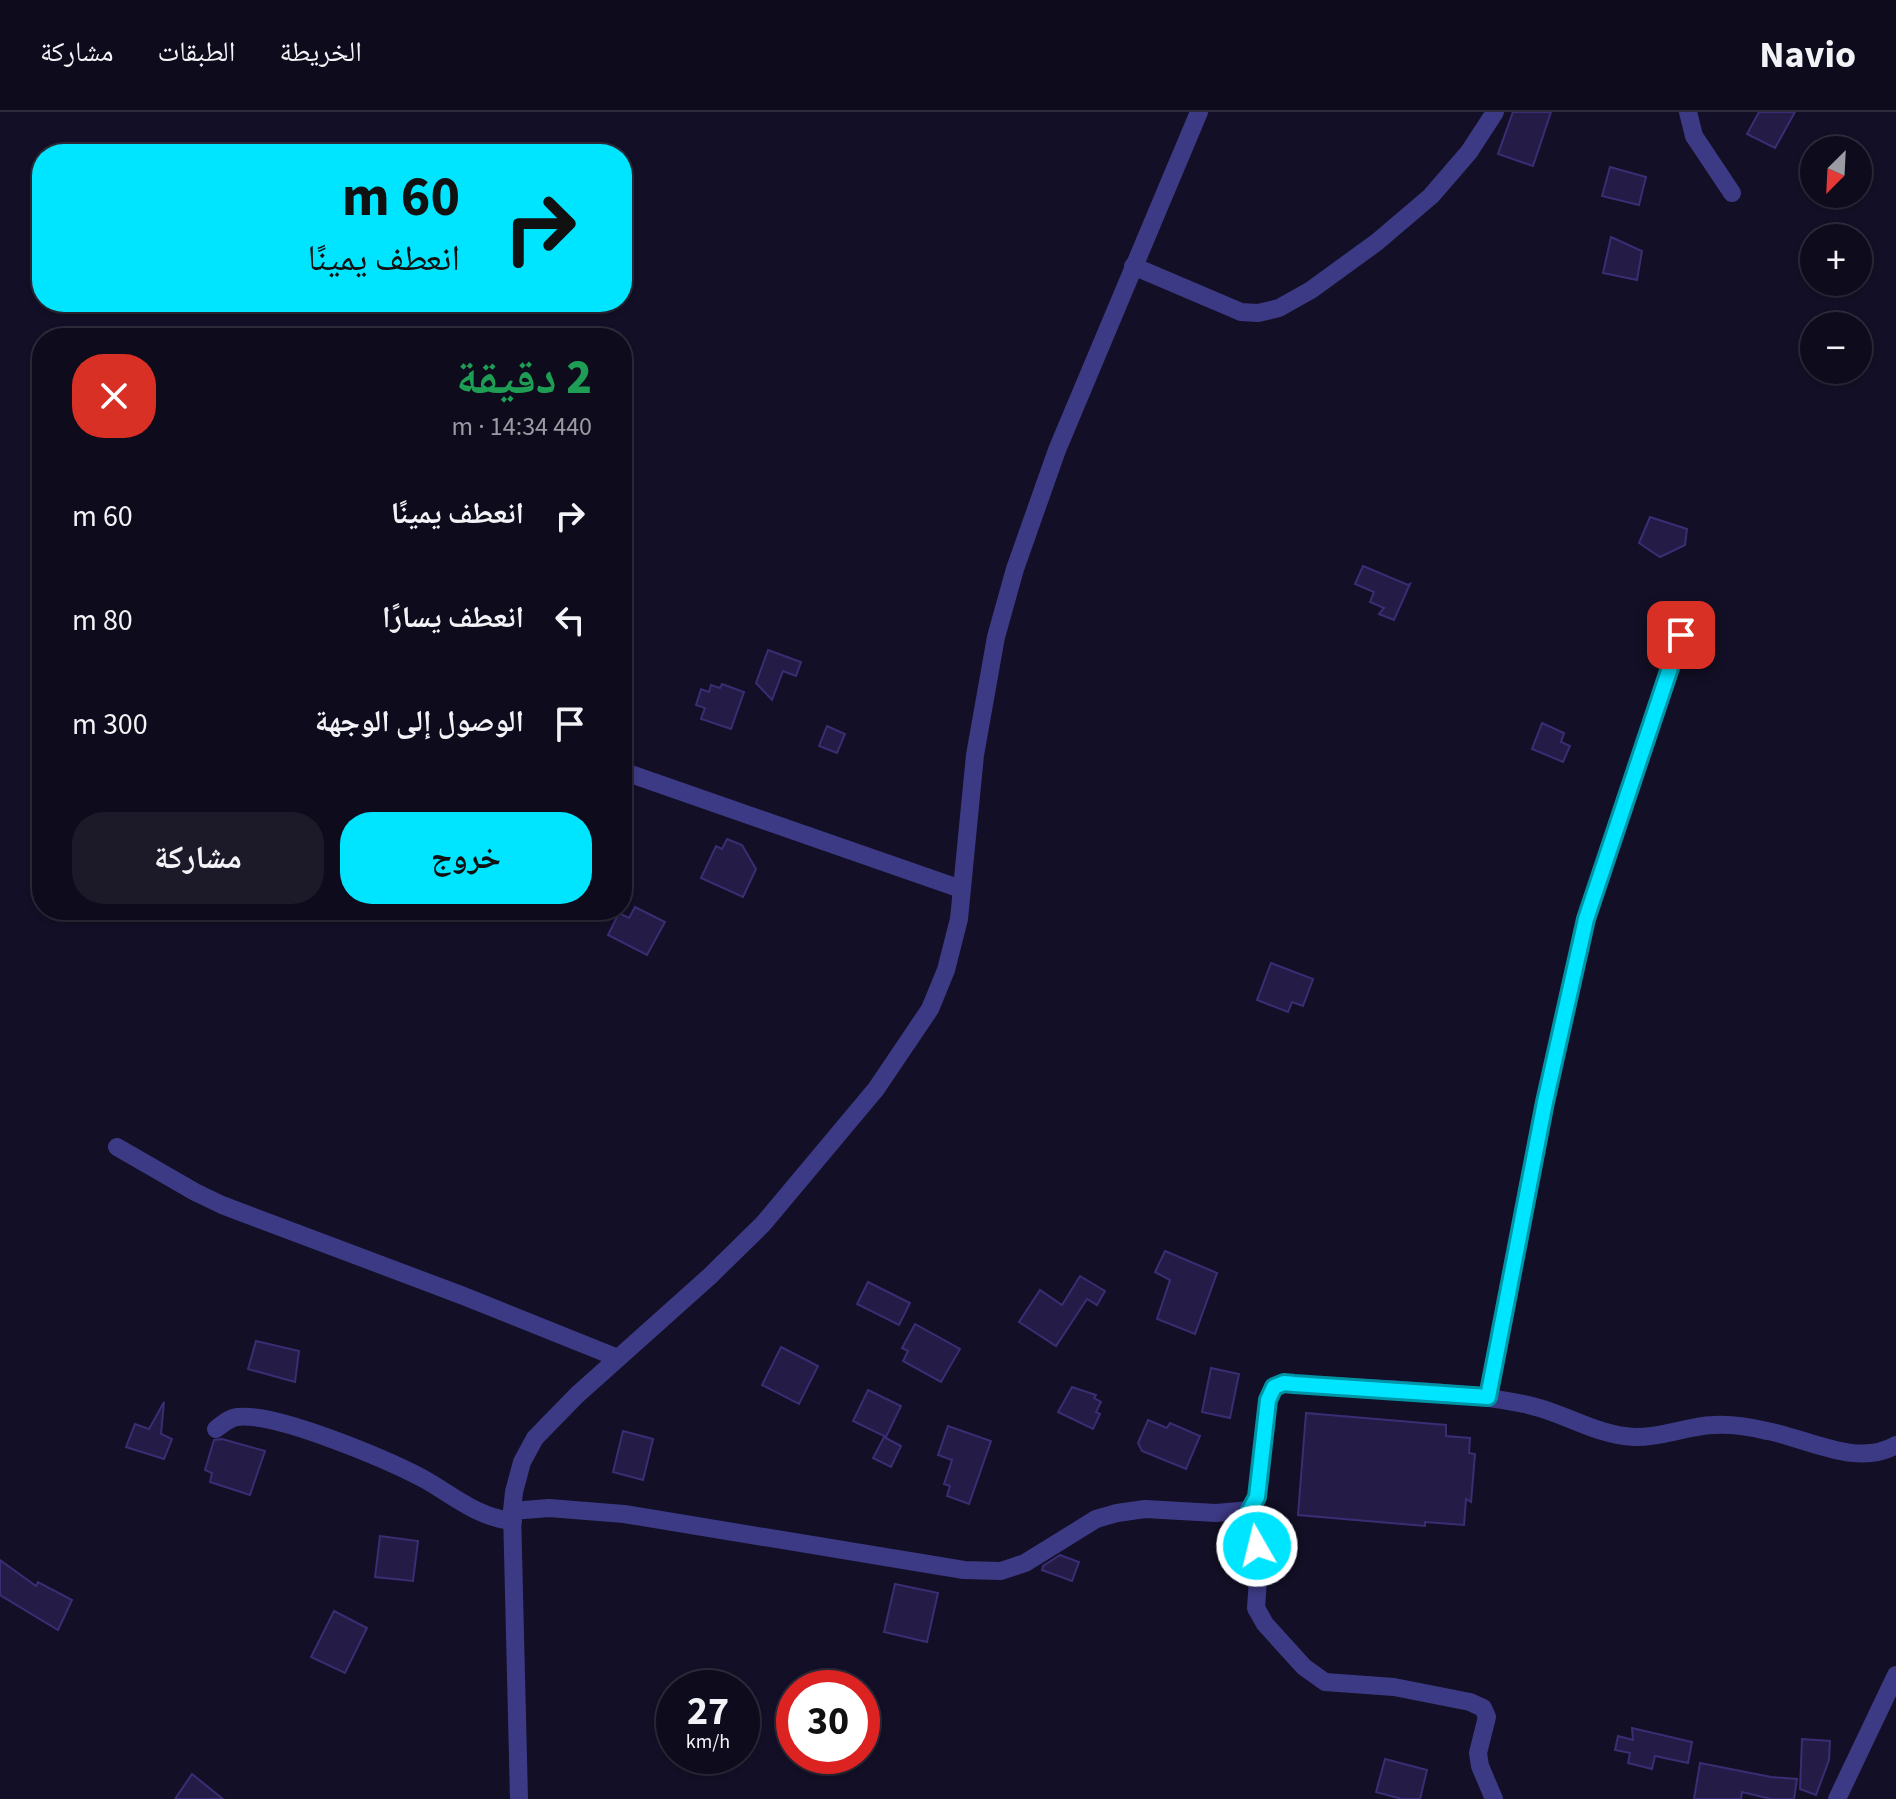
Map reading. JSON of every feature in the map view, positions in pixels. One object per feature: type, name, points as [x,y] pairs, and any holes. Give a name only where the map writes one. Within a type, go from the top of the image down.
[{"type":"street","points":[[519,1799],[512,1516],[522,1462],[535,1438],[763,1224],[876,1089],[908,1045],[935,996],[946,970],[959,919],[975,755],[996,637],[1011,583],[1057,450],[1199,112]]},
{"type":"street","points":[[1133,266],[1241,312],[1258,313],[1279,308],[1311,290],[1377,242],[1431,196],[1469,152],[1495,112]]},
{"type":"street","points":[[1688,112],[1694,136],[1732,193]]},
{"type":"street","points":[[1488,1397],[1545,1102],[1586,919],[1681,635]]},
{"type":"street","points":[[632,774],[961,889]]},
{"type":"street","points":[[117,1147],[222,1205],[618,1358]]},
{"type":"street","points":[[1494,1799],[1478,1753],[1487,1717],[1483,1708],[1470,1702],[1394,1687],[1325,1682],[1304,1667],[1265,1624],[1256,1608],[1259,1565],[1250,1510],[1257,1497],[1268,1400],[1274,1387],[1284,1383],[1488,1397],[1529,1405],[1604,1432],[1635,1437],[1713,1425],[1767,1431],[1837,1451],[1871,1453],[1886,1451],[1896,1445]]},
{"type":"street","points":[[216,1429],[239,1417],[299,1428],[404,1470],[474,1510],[501,1520],[549,1508],[624,1514],[964,1570],[1001,1571],[1025,1563],[1096,1519],[1117,1513],[1145,1509],[1216,1513],[1250,1510]]},
{"type":"street","points":[[1837,1799],[1896,1675]]},
{"type":"building","points":[[1513,112],[1551,112],[1533,166],[1498,154]]},
{"type":"building","points":[[1759,112],[1795,112],[1775,148],[1747,134]]},
{"type":"building","points":[[1610,167],[1646,177],[1639,205],[1602,196]]},
{"type":"building","points":[[1611,237],[1642,251],[1637,280],[1603,273]]},
{"type":"building","points":[[1650,517],[1687,529],[1685,545],[1660,557],[1639,543]]},
{"type":"building","points":[[1363,566],[1410,584],[1394,620],[1379,614],[1384,608],[1370,602],[1374,592],[1355,584]]},
{"type":"building","points":[[768,650],[801,662],[796,676],[783,671],[772,700],[756,683]]},
{"type":"building","points":[[722,684],[744,692],[731,729],[701,719],[705,708],[696,705],[701,689],[709,692],[711,685],[720,688]]},
{"type":"building","points":[[1542,723],[1564,733],[1561,742],[1570,746],[1563,762],[1532,749]]},
{"type":"building","points":[[827,726],[845,734],[837,753],[819,746]]},
{"type":"building","points":[[727,839],[742,845],[756,869],[743,897],[701,878],[716,846],[722,849]]},
{"type":"building","points":[[635,907],[665,922],[647,955],[608,935],[616,920],[632,920]]},
{"type":"building","points":[[1271,963],[1313,979],[1303,1006],[1292,1002],[1288,1012],[1257,1000]]},
{"type":"building","points":[[1165,1251],[1217,1273],[1195,1334],[1157,1319],[1170,1280],[1155,1272]]},
{"type":"building","points":[[1080,1276],[1105,1291],[1097,1305],[1087,1299],[1056,1346],[1019,1322],[1040,1290],[1062,1305]]},
{"type":"building","points":[[868,1282],[910,1303],[899,1325],[857,1304]]},
{"type":"building","points":[[915,1324],[960,1349],[941,1382],[903,1361],[908,1351],[902,1348]]},
{"type":"building","points":[[256,1341],[299,1351],[295,1382],[248,1369]]},
{"type":"building","points":[[781,1347],[818,1366],[799,1404],[762,1385]]},
{"type":"building","points":[[1211,1368],[1239,1374],[1230,1418],[1202,1412]]},
{"type":"building","points":[[1072,1387],[1096,1395],[1094,1398],[1101,1402],[1096,1412],[1100,1414],[1093,1429],[1058,1412]]},
{"type":"building","points":[[868,1390],[901,1406],[886,1437],[853,1421]]},
{"type":"building","points":[[164,1402],[161,1434],[172,1439],[164,1459],[126,1447],[135,1424],[149,1429]]},
{"type":"building","points":[[1306,1413],[1446,1425],[1446,1436],[1470,1438],[1469,1453],[1475,1454],[1471,1502],[1466,1499],[1464,1525],[1425,1522],[1425,1526],[1298,1515]]},
{"type":"building","points":[[1148,1420],[1167,1428],[1170,1423],[1200,1436],[1186,1469],[1142,1451],[1138,1443]]},
{"type":"building","points":[[948,1426],[991,1441],[969,1504],[947,1496],[950,1486],[944,1484],[952,1460],[938,1455]]},
{"type":"building","points":[[623,1431],[653,1439],[643,1480],[613,1472]]},
{"type":"building","points":[[884,1437],[901,1446],[891,1467],[873,1458]]},
{"type":"building","points":[[222,1439],[265,1451],[250,1495],[210,1482],[212,1473],[205,1470],[214,1440]]},
{"type":"building","points":[[380,1536],[418,1541],[413,1581],[375,1577]]},
{"type":"building","points":[[1060,1555],[1079,1562],[1072,1581],[1042,1570],[1043,1566]]},
{"type":"building","points":[[0,1560],[36,1586],[38,1582],[72,1600],[58,1630],[0,1595]]},
{"type":"building","points":[[895,1584],[938,1593],[927,1642],[884,1632]]},
{"type":"building","points":[[334,1611],[367,1628],[345,1673],[311,1657]]},
{"type":"building","points":[[1632,1728],[1692,1742],[1688,1763],[1655,1756],[1652,1769],[1628,1763],[1630,1753],[1615,1750],[1618,1736],[1633,1740]]},
{"type":"building","points":[[1802,1739],[1830,1741],[1829,1760],[1816,1795],[1800,1789]]},
{"type":"building","points":[[1385,1759],[1427,1770],[1420,1799],[1402,1799],[1376,1792]]},
{"type":"building","points":[[1700,1763],[1797,1779],[1794,1799],[1771,1799],[1742,1792],[1741,1799],[1694,1799]]},
{"type":"building","points":[[192,1774],[223,1799],[175,1799]]},
{"type":"route","points":[[1257,1546],[1250,1510],[1257,1497],[1268,1400],[1274,1387],[1284,1383],[1488,1397],[1545,1102],[1586,919],[1681,635]]}]
